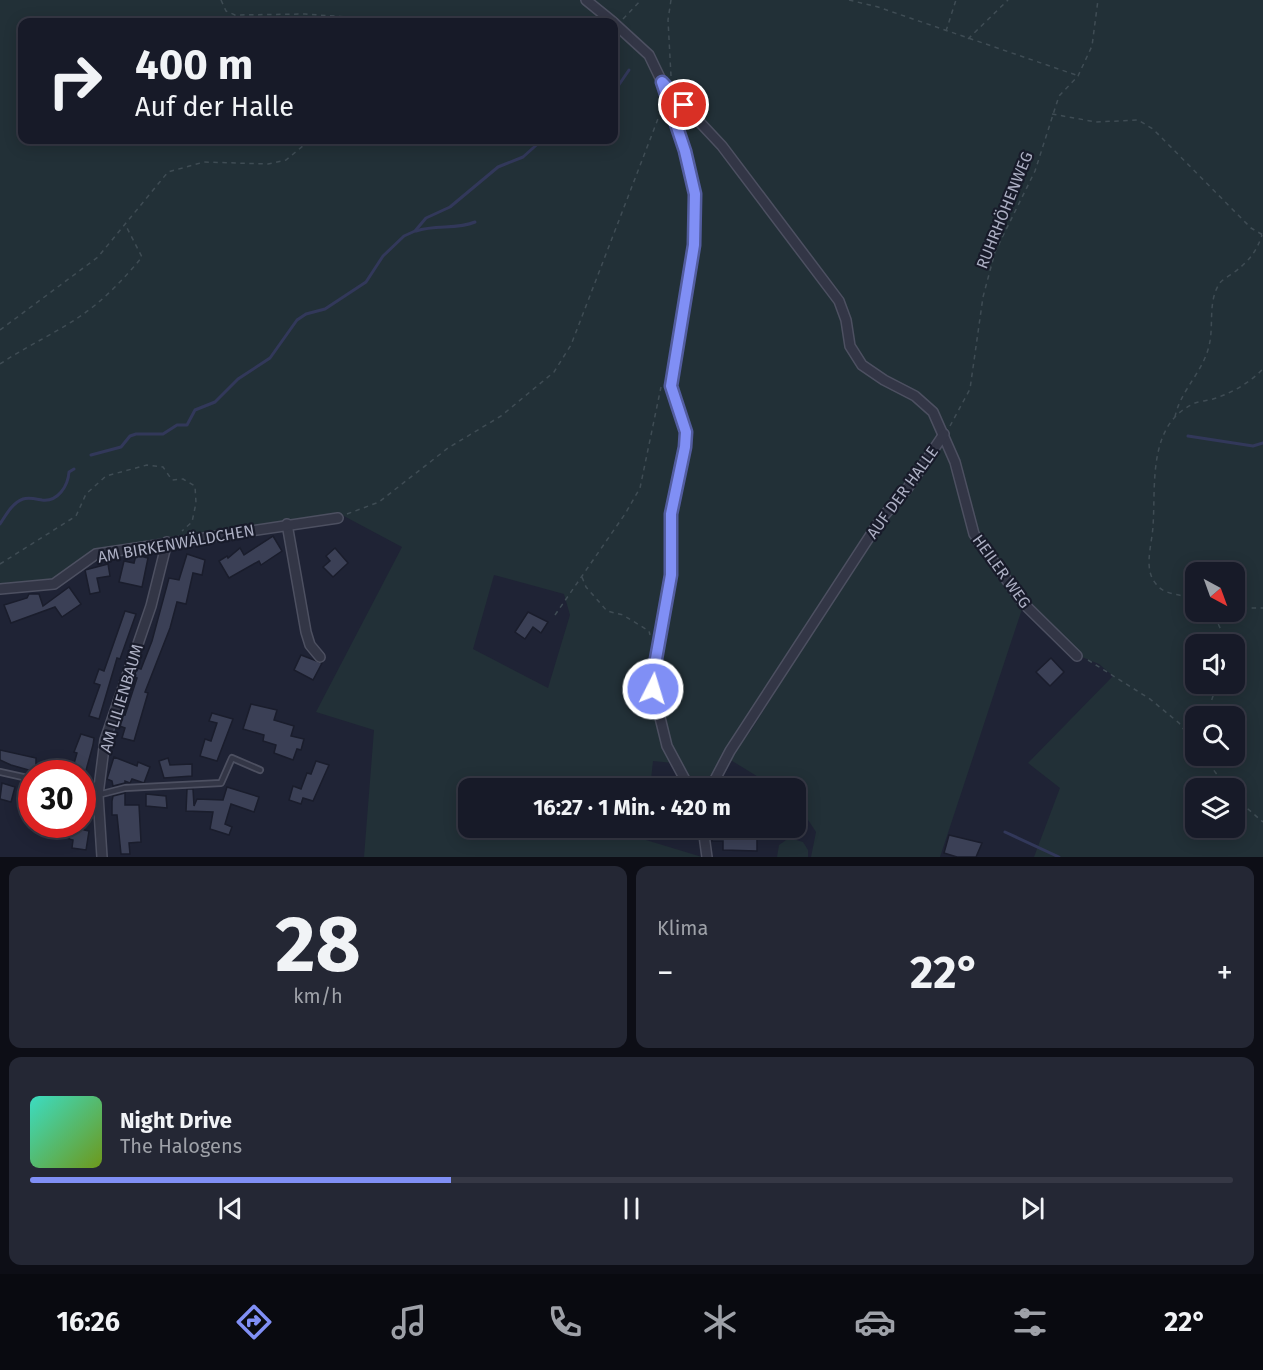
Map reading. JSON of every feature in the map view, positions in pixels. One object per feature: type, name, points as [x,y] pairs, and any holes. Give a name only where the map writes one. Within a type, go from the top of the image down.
[{"type":"street","name":"AUF DER HALLE","points":[[586,0],[608,18]]},
{"type":"street","name":"AUF DER HALLE","points":[[618,27],[649,55],[669,94],[695,194],[694,245],[671,386],[686,432],[685,447],[671,514],[671,575],[654,670],[653,689],[668,746],[684,778]]},
{"type":"street","name":"AUF DER HALLE","points":[[669,94],[722,146],[839,301],[846,320],[850,346],[862,365],[884,380],[915,396],[933,411],[944,434],[907,489],[881,519],[730,751],[716,778]]},
{"type":"street","name":"HEILER WEG","points":[[944,434],[955,462],[974,534],[1023,603],[1077,656]]},
{"type":"street","name":"AM BIRKENWÄLDCHEN","points":[[0,589],[54,584],[96,555],[182,540],[338,518]]},
{"type":"street","points":[[287,524],[306,632],[310,645],[320,657]]},
{"type":"street","name":"AM LILIENBAUM","points":[[102,857],[98,795],[105,740],[151,606],[167,543]]},
{"type":"street","points":[[704,838],[707,857]]},
{"type":"lane","points":[[98,795],[125,788],[221,783],[232,758],[260,770]]},
{"type":"lane","points":[[0,772],[18,776]]},
{"type":"path","points":[[222,0],[226,11],[235,15],[305,14],[342,18]]},
{"type":"path","points":[[618,21],[641,0]]},
{"type":"path","points":[[338,518],[379,502],[448,448],[501,416],[554,372],[571,345],[669,94],[668,20],[671,0]]},
{"type":"path","points":[[849,0],[1078,76]]},
{"type":"path","points":[[946,31],[956,0]]},
{"type":"path","points":[[968,39],[1008,0]]},
{"type":"path","name":"RUHRHÖHENWEG","points":[[944,434],[970,389],[988,274],[1004,231],[1035,171],[1051,114],[1059,96],[1078,76],[1092,46],[1098,0]]},
{"type":"path","points":[[1051,114],[1096,122],[1138,120],[1153,129],[1251,228],[1263,235],[1249,262],[1218,284],[1213,302],[1209,345],[1202,367],[1177,408],[1164,436],[1155,464],[1156,488],[1149,570],[1155,584],[1165,592],[1185,597]]},
{"type":"path","points":[[0,330],[98,257],[168,172],[204,162],[268,164],[286,160],[305,144]]},
{"type":"path","points":[[0,364],[31,343],[80,316],[133,269],[142,257],[125,224]]},
{"type":"path","points":[[1174,418],[1194,403],[1228,394],[1254,378],[1263,369]]},
{"type":"path","points":[[555,615],[640,488],[663,381]]},
{"type":"path","points":[[0,564],[76,516],[86,494],[106,476],[147,465],[163,467],[172,480],[183,479],[195,486],[196,503],[192,522],[180,534],[182,540]]},
{"type":"path","points":[[582,576],[586,586],[607,612],[622,615],[648,631],[651,639]]},
{"type":"path","points":[[1245,608],[1263,608]]},
{"type":"path","points":[[1077,656],[1098,664],[1126,687],[1150,699],[1179,723],[1185,732]]},
{"type":"path","points":[[1211,766],[1220,778]]},
{"type":"path","points":[[1245,806],[1263,822]]},
{"type":"shaded area","points":[[0,0],[1263,0],[1263,857],[1034,857],[1060,788],[1028,763],[1113,676],[1099,664],[1077,655],[1023,606],[940,857],[811,857],[816,832],[806,817],[806,778],[760,778],[729,759],[752,729],[869,541],[715,778],[687,778],[672,751],[651,684],[673,763],[653,761],[651,778],[458,778],[458,838],[646,838],[646,840],[702,857],[364,857],[374,730],[316,712],[402,547],[342,515],[94,551],[52,580],[0,584]],"holes":[[[494,575],[564,594],[570,615],[548,688],[473,649]]]},
{"type":"shaded area","points":[[789,838],[803,842],[808,850],[808,857],[777,857],[779,845]]},
{"type":"building","points":[[273,536],[282,551],[261,565],[259,561],[229,578],[219,561],[227,556],[228,558],[240,548],[244,555]]},
{"type":"building","points":[[335,548],[348,563],[333,577],[323,567],[330,561],[326,556]]},
{"type":"building","points":[[187,554],[205,560],[202,575],[193,573],[186,604],[177,602],[170,628],[145,692],[148,693],[134,741],[122,738],[125,728],[117,725],[121,714],[125,715],[137,678],[134,677],[137,668],[141,669],[152,641],[169,578],[179,580]]},
{"type":"building","points":[[136,555],[148,558],[142,587],[119,582],[124,561],[134,563]]},
{"type":"building","points":[[108,564],[110,576],[97,578],[100,592],[90,594],[85,570]]},
{"type":"building","points":[[69,587],[81,604],[62,617],[55,607],[11,623],[4,605],[27,598],[29,594],[39,594],[43,606]]},
{"type":"building","points":[[125,611],[136,614],[120,659],[117,658],[99,719],[89,716],[100,685],[94,683],[99,669],[104,671]]},
{"type":"building","points":[[528,612],[548,622],[541,633],[533,627],[525,639],[515,632]]},
{"type":"building","points":[[301,655],[322,663],[313,680],[294,670]]},
{"type":"building","points":[[1051,658],[1064,672],[1050,686],[1036,672]]},
{"type":"building","points":[[251,704],[277,710],[274,720],[294,726],[291,736],[304,739],[301,750],[297,749],[293,760],[274,753],[276,745],[263,741],[264,735],[243,729]]},
{"type":"building","points":[[212,713],[233,719],[217,761],[200,756],[205,739],[211,741],[217,723],[209,721]]},
{"type":"building","points":[[81,734],[94,738],[89,760],[75,760],[77,753],[74,752]]},
{"type":"building","points":[[0,750],[36,758],[36,760],[18,760],[18,767],[0,760]]},
{"type":"building","points":[[114,757],[137,766],[138,762],[150,767],[144,783],[132,779],[130,783],[125,781],[125,783],[113,786],[112,781],[107,779]]},
{"type":"building","points":[[168,758],[170,765],[192,764],[192,776],[164,778],[159,761]]},
{"type":"building","points":[[316,761],[329,765],[313,801],[303,798],[301,804],[289,800],[293,786],[301,789],[307,773],[311,774]]},
{"type":"building","points":[[2,783],[15,787],[11,802],[0,799]]},
{"type":"building","points":[[227,787],[259,797],[254,812],[231,804],[225,824],[232,827],[229,835],[210,829],[213,812],[186,811],[187,789],[193,789],[194,806],[197,799],[223,800]]},
{"type":"building","points":[[125,793],[125,805],[139,805],[141,842],[129,843],[130,854],[121,854],[117,815],[112,815],[113,796]]},
{"type":"building","points":[[146,794],[166,796],[167,808],[146,806]]},
{"type":"building","points":[[949,835],[982,843],[976,857],[957,857],[944,853]]},
{"type":"building","points":[[88,838],[86,850],[72,848],[73,840],[69,839]]},
{"type":"building","points":[[712,838],[757,838],[757,851],[723,850],[723,841],[712,841]]},
{"type":"waterway","points":[[618,86],[629,70]]},
{"type":"waterway","points":[[91,455],[121,447],[130,436],[136,434],[163,434],[177,425],[187,425],[195,410],[215,402],[238,379],[270,358],[297,320],[306,314],[325,309],[366,282],[383,256],[404,236],[415,231],[426,218],[450,207],[498,167],[523,157],[538,144]]},
{"type":"waterway","points":[[416,231],[461,226],[475,222]]},
{"type":"waterway","points":[[1188,436],[1253,446],[1263,443]]},
{"type":"waterway","points":[[0,524],[16,503],[23,499],[48,500],[57,496],[67,483],[69,472],[74,469]]},
{"type":"waterway","points":[[1005,832],[1059,857]]},
{"type":"route","points":[[653,689],[654,670],[671,575],[671,514],[681,475],[685,447],[686,432],[675,405],[671,386],[694,245],[695,194],[685,151],[662,82],[684,105]]}]
